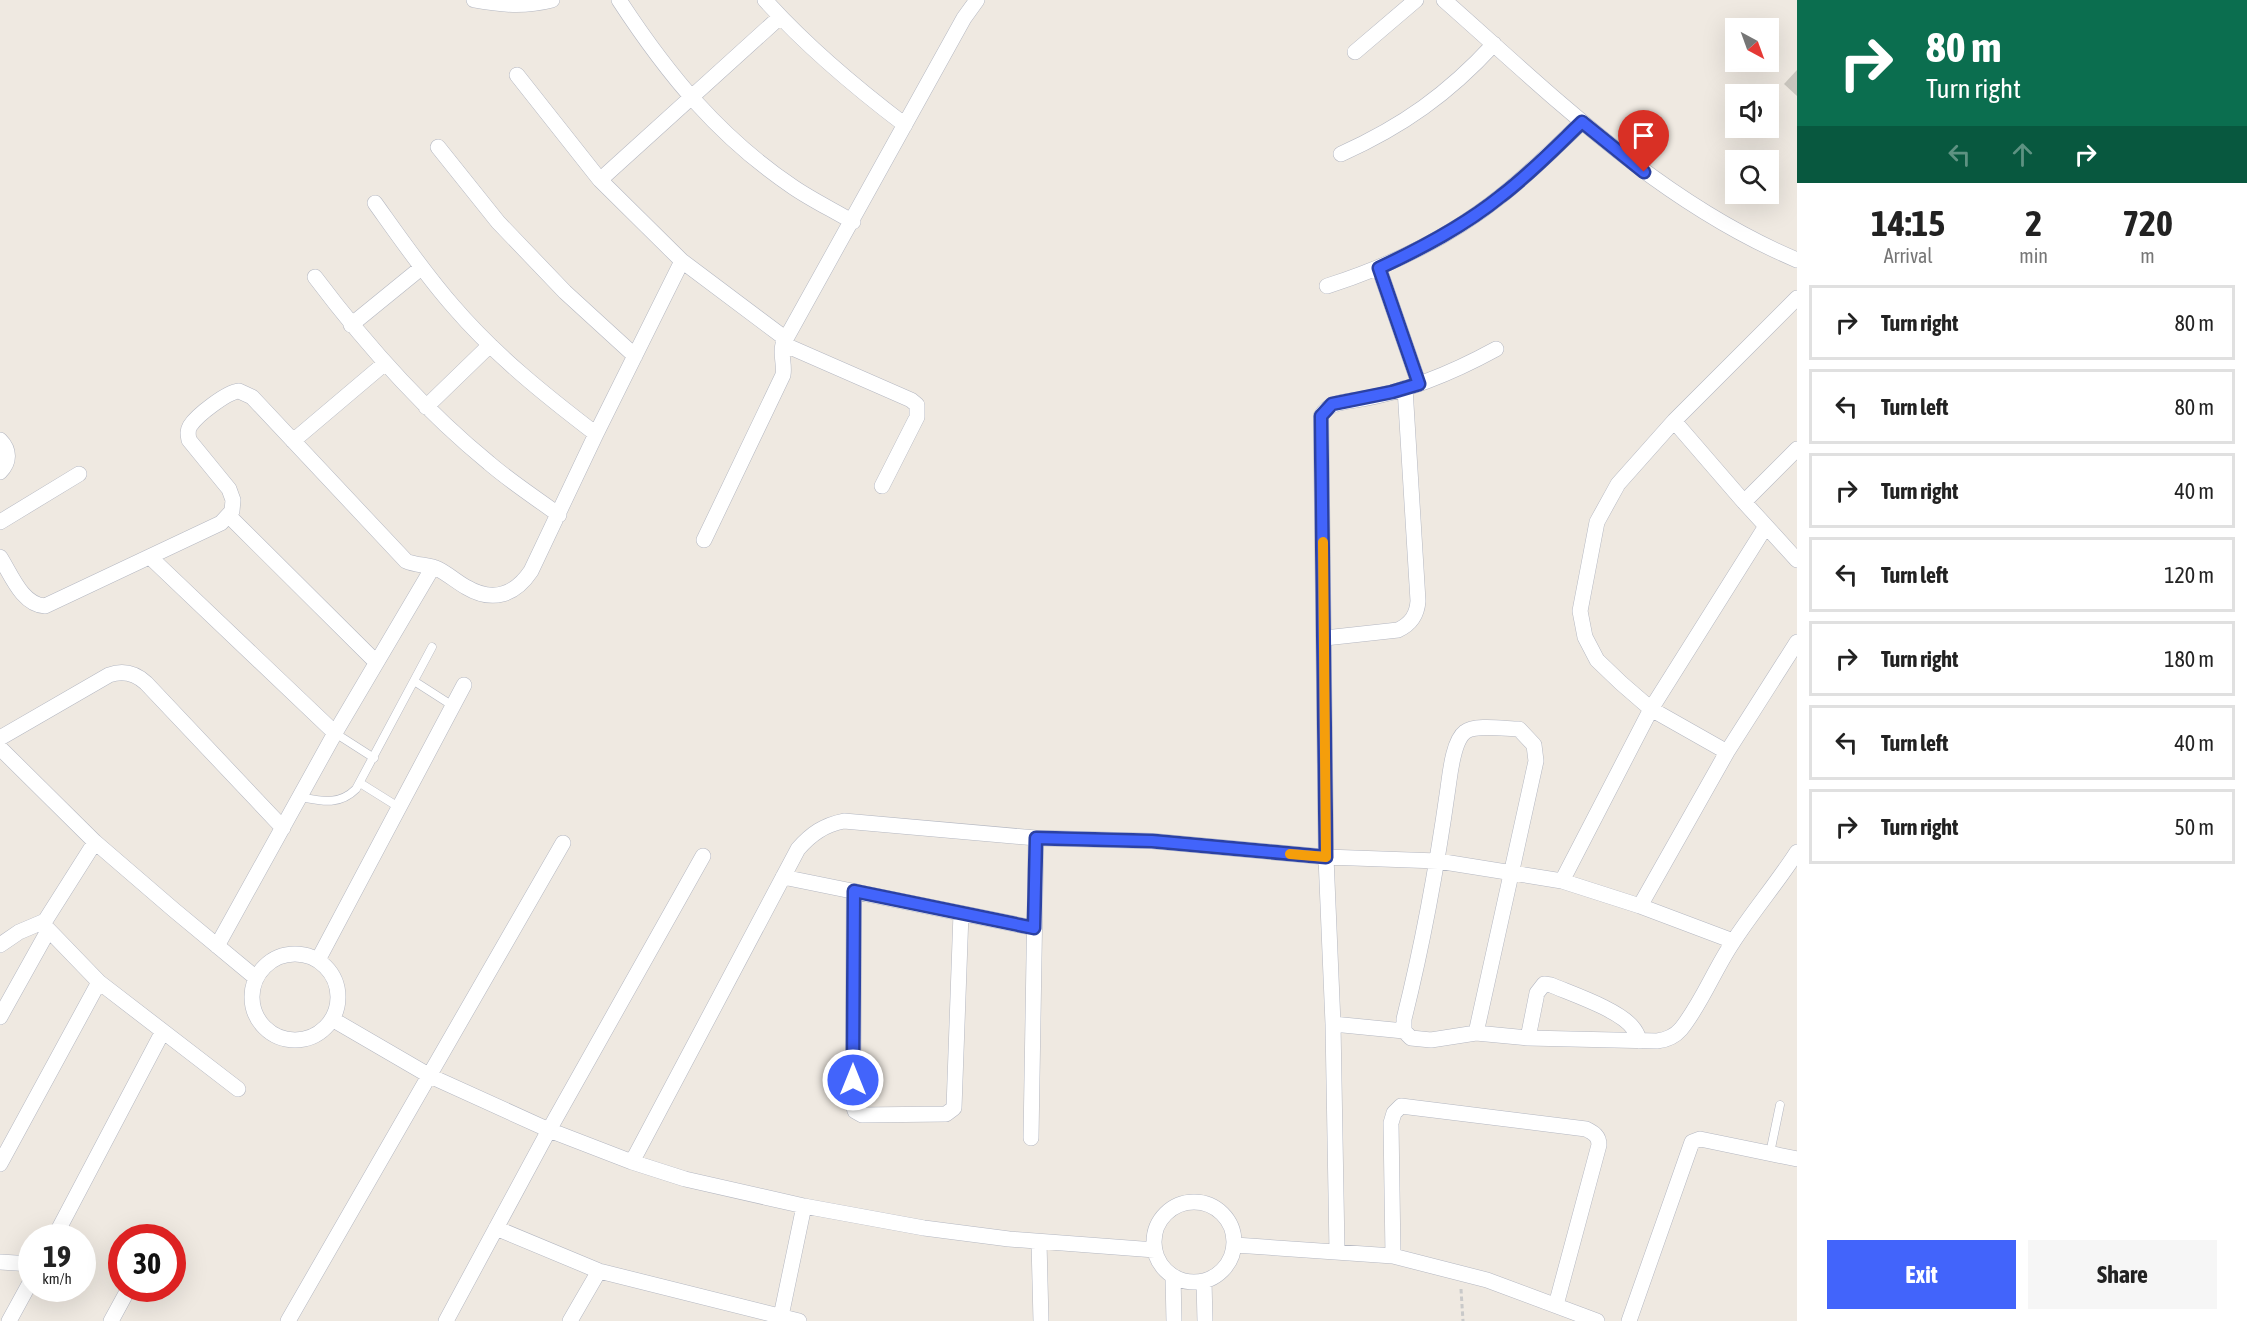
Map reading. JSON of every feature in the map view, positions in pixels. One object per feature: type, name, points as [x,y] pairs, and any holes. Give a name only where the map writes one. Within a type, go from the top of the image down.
[{"type":"street","points":[[474,0],[514,5],[552,0]]},
{"type":"street","points":[[619,0],[649,46],[690,98],[739,146],[794,188],[853,222]]},
{"type":"street","points":[[765,0],[780,17],[861,91],[905,125]]},
{"type":"street","points":[[704,540],[783,375],[781,354],[785,341],[964,18],[977,0]]},
{"type":"street","points":[[1355,52],[1416,0]]},
{"type":"street","points":[[1444,0],[1612,148],[1676,195],[1745,235],[1797,260]]},
{"type":"street","points":[[600,180],[780,17]]},
{"type":"street","points":[[1341,154],[1382,135],[1431,104],[1454,85],[1494,44]]},
{"type":"street","points":[[517,75],[600,180],[682,261],[785,341],[911,400],[917,405],[917,417],[882,486]]},
{"type":"street","points":[[1327,286],[1379,268],[1411,253],[1471,218],[1527,175],[1582,122]]},
{"type":"street","points":[[438,147],[498,222],[564,292],[635,356]]},
{"type":"street","points":[[375,203],[421,268],[490,345],[541,392],[596,434]]},
{"type":"street","points":[[0,557],[26,597],[35,605],[45,606],[221,523],[229,516],[233,505],[232,494],[189,440],[188,431],[192,423],[225,396],[239,391],[252,397],[400,557],[413,565],[433,567],[468,589],[479,593],[490,595],[509,592],[520,585],[531,571],[682,261]]},
{"type":"street","points":[[351,324],[421,268]]},
{"type":"street","points":[[1325,638],[1398,630],[1408,624],[1416,614],[1418,601],[1412,386],[1379,268]]},
{"type":"street","points":[[315,277],[384,364],[426,407],[490,464],[559,514]]},
{"type":"street","points":[[1728,752],[1651,709],[1597,660],[1585,637],[1580,611],[1597,522],[1618,484],[1674,421],[1797,298]]},
{"type":"street","points":[[426,407],[490,345]]},
{"type":"street","points":[[1337,1251],[1333,1024],[1326,857],[1321,416],[1332,404],[1412,386],[1471,362],[1496,349]]},
{"type":"street","points":[[293,441],[384,364]]},
{"type":"street","points":[[1674,421],[1797,560]]},
{"type":"street","points":[[0,440],[5,446],[8,457],[7,463],[0,472]]},
{"type":"street","points":[[1744,502],[1797,449]]},
{"type":"street","points":[[0,522],[79,474]]},
{"type":"street","points":[[229,516],[376,662]]},
{"type":"street","points":[[1562,881],[1651,709],[1766,526]]},
{"type":"street","points":[[150,557],[335,733]]},
{"type":"street","points":[[218,946],[335,733],[433,567]]},
{"type":"street","points":[[1640,906],[1728,752],[1797,642]]},
{"type":"street","points":[[0,738],[109,675],[122,672],[135,675],[146,683],[283,828]]},
{"type":"street","points":[[318,960],[464,685]]},
{"type":"street","points":[[1404,1031],[1404,1018],[1438,861],[1451,768],[1459,738],[1464,732],[1473,728],[1519,729],[1534,745],[1536,761],[1476,1034]]},
{"type":"street","points":[[0,748],[95,842],[256,978]]},
{"type":"street","points":[[632,1162],[798,849],[824,827],[844,821],[1036,838],[1152,841],[1326,857],[1438,861],[1562,881],[1640,906],[1733,941]]},
{"type":"street","points":[[1030,1138],[1036,838]]},
{"type":"street","points":[[0,1017],[48,918],[95,842]]},
{"type":"street","points":[[288,1321],[563,843]]},
{"type":"street","points":[[1333,1024],[1404,1031],[1412,1038],[1431,1040],[1476,1034],[1528,1038],[1666,1040],[1679,1031],[1691,1015],[1733,941],[1797,852]]},
{"type":"street","points":[[446,1321],[549,1130],[703,856]]},
{"type":"street","points":[[783,877],[1034,928]]},
{"type":"street","points":[[854,891],[853,1104],[855,1111],[862,1115],[946,1114],[954,1108],[961,913]]},
{"type":"street","points":[[0,945],[19,932],[45,927]]},
{"type":"street","points":[[45,927],[99,982],[162,1033],[238,1089]]},
{"type":"street","points":[[290,954],[305,954],[318,960],[332,974],[338,992],[338,1005],[332,1019],[324,1029],[312,1037],[297,1040],[282,1038],[269,1031],[259,1020],[253,1007],[252,992],[256,978],[265,966],[277,958],[290,954]]},
{"type":"street","points":[[0,1164],[99,982]]},
{"type":"street","points":[[1528,1038],[1537,993],[1545,984],[1595,1004],[1622,1018],[1633,1027],[1640,1041]]},
{"type":"street","points":[[332,1019],[430,1076],[549,1130],[632,1162],[685,1179],[804,1206],[924,1228],[1039,1242],[1155,1250]]},
{"type":"street","points":[[61,1224],[162,1033]]},
{"type":"street","points":[[1393,1256],[1391,1123],[1394,1113],[1401,1106],[1586,1129],[1596,1135],[1599,1145],[1556,1305]]},
{"type":"street","points":[[1629,1321],[1692,1142],[1700,1139],[1797,1159]]},
{"type":"street","points":[[1192,1201],[1206,1202],[1228,1218],[1234,1231],[1235,1245],[1232,1257],[1225,1268],[1204,1281],[1193,1282],[1173,1276],[1165,1269],[1155,1250],[1154,1236],[1159,1223],[1173,1208],[1192,1201]]},
{"type":"street","points":[[781,1319],[804,1206]]},
{"type":"street","points":[[496,1228],[599,1271],[781,1319],[800,1321]]},
{"type":"street","points":[[1039,1242],[1041,1321]]},
{"type":"street","points":[[1235,1245],[1393,1256],[1460,1272],[1597,1321]]},
{"type":"street","points":[[0,1262],[18,1263]]},
{"type":"street","points":[[570,1321],[599,1271]]},
{"type":"street","points":[[1173,1276],[1174,1321]]},
{"type":"street","points":[[1204,1281],[1205,1321]]},
{"type":"street","points":[[9,1321],[19,1302]]},
{"type":"street","points":[[111,1321],[121,1302]]},
{"type":"lane","points":[[300,797],[333,802],[349,796],[360,783],[374,758],[432,647]]},
{"type":"lane","points":[[414,681],[453,706]]},
{"type":"lane","points":[[335,733],[374,758]]},
{"type":"lane","points":[[360,783],[400,808]]},
{"type":"lane","points":[[1770,1153],[1780,1105]]},
{"type":"path","points":[[1460,1272],[1463,1321]]},
{"type":"building","points":[[1797,70],[1797,96],[1784,84]]},
{"type":"slow traffic","points":[[1290,854],[1326,857],[1323,542]]},
{"type":"route","points":[[853,1080],[854,891],[1034,928],[1036,838],[1152,841],[1326,857],[1325,638],[1320,421],[1324,411],[1332,404],[1365,399],[1419,384],[1379,268],[1442,236],[1500,198],[1582,122],[1644,172]]}]
